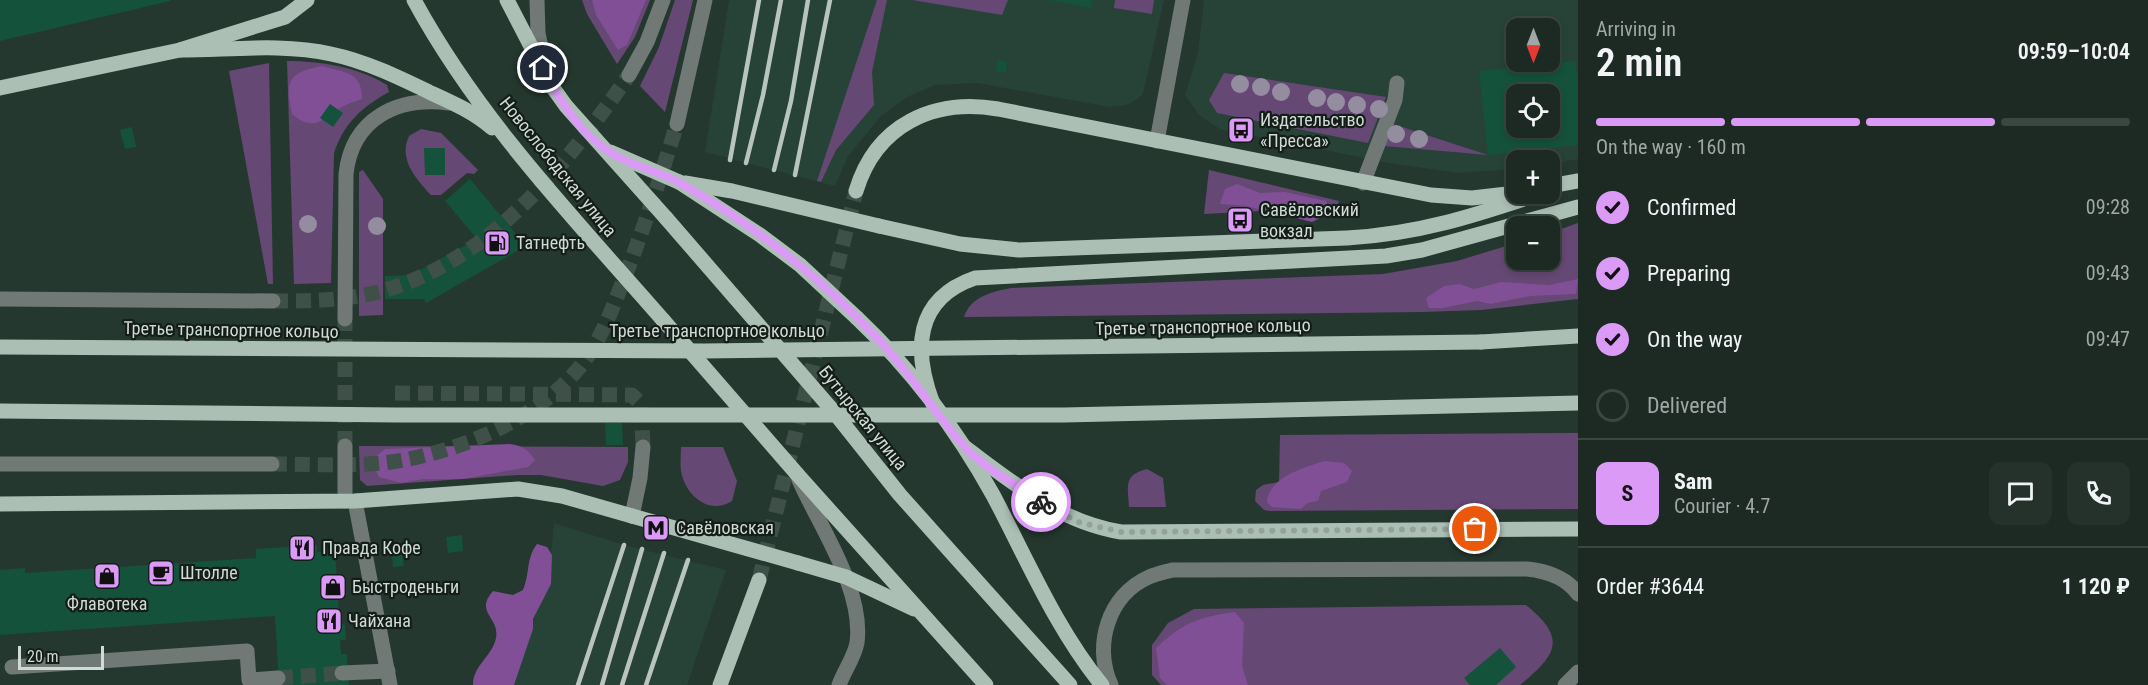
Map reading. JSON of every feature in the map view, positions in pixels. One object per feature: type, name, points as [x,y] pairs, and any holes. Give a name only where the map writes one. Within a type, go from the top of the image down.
[{"type":"main road","points":[[0,88],[180,50],[285,17],[307,0]]},
{"type":"main road","name":"Новослободская улица","points":[[414,0],[471,91],[514,149],[797,474],[813,501]]},
{"type":"main road","points":[[507,0],[551,86]]},
{"type":"main road","points":[[180,50],[288,50],[331,54],[383,71],[483,119],[514,149]]},
{"type":"main road","name":"Бутырская улица","points":[[551,86],[579,123],[666,218],[834,412],[900,495],[1070,685]]},
{"type":"main road","points":[[856,191],[867,162],[887,138],[924,114],[946,107],[980,106],[1363,183],[1451,198],[1506,194]]},
{"type":"main road","points":[[600,146],[620,158],[679,182],[792,259],[857,318],[906,369],[966,448],[1052,608],[1102,685]]},
{"type":"main road","points":[[1560,185],[1576,181]]},
{"type":"main road","points":[[679,182],[732,191],[960,244],[1019,250],[1383,236],[1460,221],[1510,204]]},
{"type":"main road","points":[[933,404],[921,363],[928,317],[935,302],[947,291],[975,278],[1386,256],[1422,250],[1578,207]]},
{"type":"main road","name":"Третье транспортное кольцо","points":[[0,347],[716,351],[1481,342],[1578,336]]},
{"type":"main road","points":[[0,411],[396,415],[1064,415],[1578,403]]},
{"type":"main road","points":[[966,448],[1059,513],[1096,528],[1121,532],[1575,529]]},
{"type":"main road","points":[[0,504],[350,501],[492,489],[518,489],[562,496],[846,577],[923,614]]},
{"type":"main road","points":[[813,501],[923,614],[986,685]]},
{"type":"main road","points":[[720,685],[759,580]]},
{"type":"street","points":[[537,0],[542,60],[551,86]]},
{"type":"street","points":[[629,75],[647,42],[663,0]]},
{"type":"street","points":[[677,124],[705,0]]},
{"type":"street","points":[[1157,141],[1183,0]]},
{"type":"street","points":[[1363,183],[1395,100],[1397,83]]},
{"type":"street","points":[[345,319],[346,174],[348,157],[354,139],[380,116],[395,107],[427,100],[454,104]]},
{"type":"street","points":[[0,299],[273,301]]},
{"type":"street","points":[[342,673],[389,678],[350,501],[345,446]]},
{"type":"street","points":[[632,516],[638,494],[643,447]]},
{"type":"street","points":[[0,464],[272,464]]},
{"type":"street","points":[[813,501],[846,577],[857,622],[856,644],[839,685]]},
{"type":"street","points":[[1112,685],[1102,654],[1105,628],[1113,610],[1128,591],[1149,577],[1172,570],[1527,569],[1545,571],[1562,579],[1578,594]]},
{"type":"street","points":[[12,667],[247,651],[249,680],[278,678]]},
{"type":"street","points":[[1565,685],[1578,672]]},
{"type":"shaded area","points":[[582,0],[650,0],[635,37],[617,64],[587,14]]},
{"type":"shaded area","points":[[592,0],[646,0],[627,45],[618,50],[596,15]]},
{"type":"shaded area","points":[[675,0],[693,0],[665,112],[640,86],[659,47]]},
{"type":"shaded area","points":[[729,0],[1164,0],[1143,94],[1136,100],[1126,105],[1110,107],[977,83],[935,85],[907,97],[881,116],[848,156],[835,186],[705,152]]},
{"type":"shaded area","points":[[877,0],[887,0],[872,72],[874,105],[836,150],[821,182],[817,181]]},
{"type":"shaded area","points":[[912,0],[1008,0],[1002,15]]},
{"type":"shaded area","points":[[1115,0],[1154,0],[1152,14],[1114,8]]},
{"type":"shaded area","points":[[1204,0],[1578,0],[1578,159],[1560,162],[1560,150],[1506,150],[1506,170],[1458,173],[1389,163],[1220,129],[1199,115],[1185,95],[1198,54]]},
{"type":"shaded area","points":[[287,61],[313,62],[352,69],[387,85],[389,92],[355,117],[343,133],[334,153],[331,283],[294,284]]},
{"type":"shaded area","points":[[269,63],[273,284],[268,284],[229,71]]},
{"type":"shaded area","points":[[322,66],[345,72],[355,78],[359,83],[362,99],[344,106],[321,121],[305,122],[292,114],[289,86],[296,75]]},
{"type":"shaded area","points":[[1224,73],[1386,97],[1368,143],[1217,113],[1209,100]]},
{"type":"shaded area","points":[[1393,124],[1488,155],[1384,146]]},
{"type":"shaded area","points":[[421,129],[441,133],[478,170],[474,174],[467,173],[441,195],[431,195],[407,161],[406,144],[409,136]]},
{"type":"shaded area","points":[[363,170],[383,199],[383,315],[359,316],[359,172]]},
{"type":"shaded area","points":[[1209,170],[1339,201],[1338,207],[1204,214]]},
{"type":"shaded area","points":[[1237,184],[1260,193],[1285,192],[1326,201],[1330,213],[1312,222],[1246,206],[1220,204],[1225,189]]},
{"type":"shaded area","points":[[1578,223],[1578,299],[1481,310],[1422,312],[964,317],[972,304],[983,296],[1011,288],[1383,274],[1457,261],[1506,246],[1506,270],[1560,270],[1560,229]]},
{"type":"shaded area","points":[[1578,279],[1576,294],[1530,296],[1491,304],[1477,301],[1443,308],[1429,308],[1426,298],[1444,286],[1460,284],[1474,289],[1501,282],[1549,285]]},
{"type":"shaded area","points":[[1578,433],[1578,509],[1270,511],[1264,510],[1255,501],[1256,490],[1263,485],[1279,482],[1280,435]]},
{"type":"shaded area","points":[[510,444],[524,449],[535,460],[528,467],[463,479],[424,479],[401,483],[379,477],[374,467],[376,456],[385,449]]},
{"type":"shaded area","points":[[359,446],[628,447],[628,462],[620,480],[603,486],[541,475],[518,475],[367,486],[360,480]]},
{"type":"shaded area","points":[[681,447],[723,447],[737,481],[732,501],[715,506],[699,501],[693,495],[683,480]]},
{"type":"shaded area","points":[[1325,461],[1344,463],[1352,471],[1347,482],[1321,491],[1318,501],[1307,503],[1301,509],[1272,507],[1267,502],[1274,486],[1289,474]]},
{"type":"shaded area","points":[[1147,469],[1163,478],[1166,507],[1129,507],[1130,478],[1139,471]]},
{"type":"shaded area","points":[[554,523],[624,545],[726,570],[687,685],[508,685],[548,583]]},
{"type":"shaded area","points":[[537,544],[547,547],[552,555],[551,584],[533,619],[533,629],[514,685],[473,685],[476,672],[491,651],[496,638],[495,625],[486,605],[488,598],[493,591],[513,595],[523,590],[531,555]]},
{"type":"shaded area","points":[[1526,605],[1548,628],[1552,637],[1552,646],[1542,665],[1520,685],[1161,685],[1152,675],[1152,645],[1168,623],[1194,609]]},
{"type":"shaded area","points":[[1235,612],[1244,623],[1242,666],[1248,685],[1167,685],[1160,678],[1156,648],[1166,639],[1192,622]]},
{"type":"building","points":[[0,0],[170,0],[170,1],[0,41]]},
{"type":"building","points":[[1048,0],[1092,0],[1091,8]]},
{"type":"building","points":[[997,60],[1007,62],[1006,73],[996,71]]},
{"type":"building","points":[[1575,61],[1578,79],[1578,145],[1533,150],[1506,150],[1506,153],[1488,155],[1479,71],[1506,68],[1506,72],[1560,72],[1560,63]]},
{"type":"building","points":[[330,104],[343,113],[333,127],[320,118]]},
{"type":"building","points":[[132,127],[136,147],[125,149],[120,130]]},
{"type":"building","points":[[424,148],[445,148],[445,175],[425,175]]},
{"type":"building","points":[[470,179],[526,246],[426,303],[424,299],[385,299],[385,276],[411,275],[477,239],[445,201]]},
{"type":"building","points":[[605,423],[622,423],[623,445],[606,445]]},
{"type":"building","points":[[462,535],[463,551],[448,553],[446,537]]},
{"type":"building","points":[[317,545],[317,552],[335,551],[339,615],[335,615],[336,625],[345,624],[346,640],[340,640],[341,654],[347,654],[349,685],[279,685],[275,616],[0,635],[0,570],[25,568],[25,573],[256,558],[256,549]]},
{"type":"building","points":[[402,554],[404,566],[393,567],[392,556]]},
{"type":"building","points":[[1500,648],[1516,667],[1496,685],[1470,685],[1464,678]]},
{"type":"tunnel","points":[[273,301],[311,301],[362,296],[415,280],[453,260],[488,236],[520,208],[578,143],[629,75]]},
{"type":"tunnel","points":[[272,464],[358,465],[392,462],[432,453],[479,438],[502,427],[523,415],[562,386],[579,368],[605,325],[638,241],[677,124]]},
{"type":"tunnel","points":[[759,580],[856,191]]},
{"type":"tunnel","points":[[345,319],[345,446]]},
{"type":"tunnel","points":[[395,393],[632,395],[641,404],[643,447]]},
{"type":"tunnel","points":[[278,678],[342,673]]},
{"type":"railway","points":[[730,160],[759,0]]},
{"type":"railway","points":[[746,163],[763,95],[781,0]]},
{"type":"railway","points":[[774,170],[791,101],[808,0]]},
{"type":"railway","points":[[795,175],[830,0]]},
{"type":"railway","points":[[578,685],[624,545]]},
{"type":"railway","points":[[602,685],[642,549]]},
{"type":"railway","points":[[622,685],[664,553]]},
{"type":"railway","points":[[646,685],[688,560]]},
{"type":"way so far","points":[[1041,502],[1078,522],[1121,532],[1475,529]]},
{"type":"place","name":"Издательство «Пресса»","points":[[1241,130]]},
{"type":"place","name":"Савёловский вокзал","points":[[1240,220]]},
{"type":"place","name":"Татнефть","points":[[497,243]]},
{"type":"place","name":"Савёловская","points":[[656,528]]},
{"type":"place","name":"Правда Кофе","points":[[302,548]]},
{"type":"place","name":"Штолле","points":[[161,573]]},
{"type":"place","name":"Флавотека","points":[[107,576]]},
{"type":"place","name":"Быстроденьги","points":[[333,587]]},
{"type":"place","name":"Чайхана","points":[[329,621]]},
{"type":"route","points":[[543,68],[551,86],[600,146],[620,158],[679,182],[760,235],[800,266],[878,338],[906,369],[966,448],[1041,502]]}]
